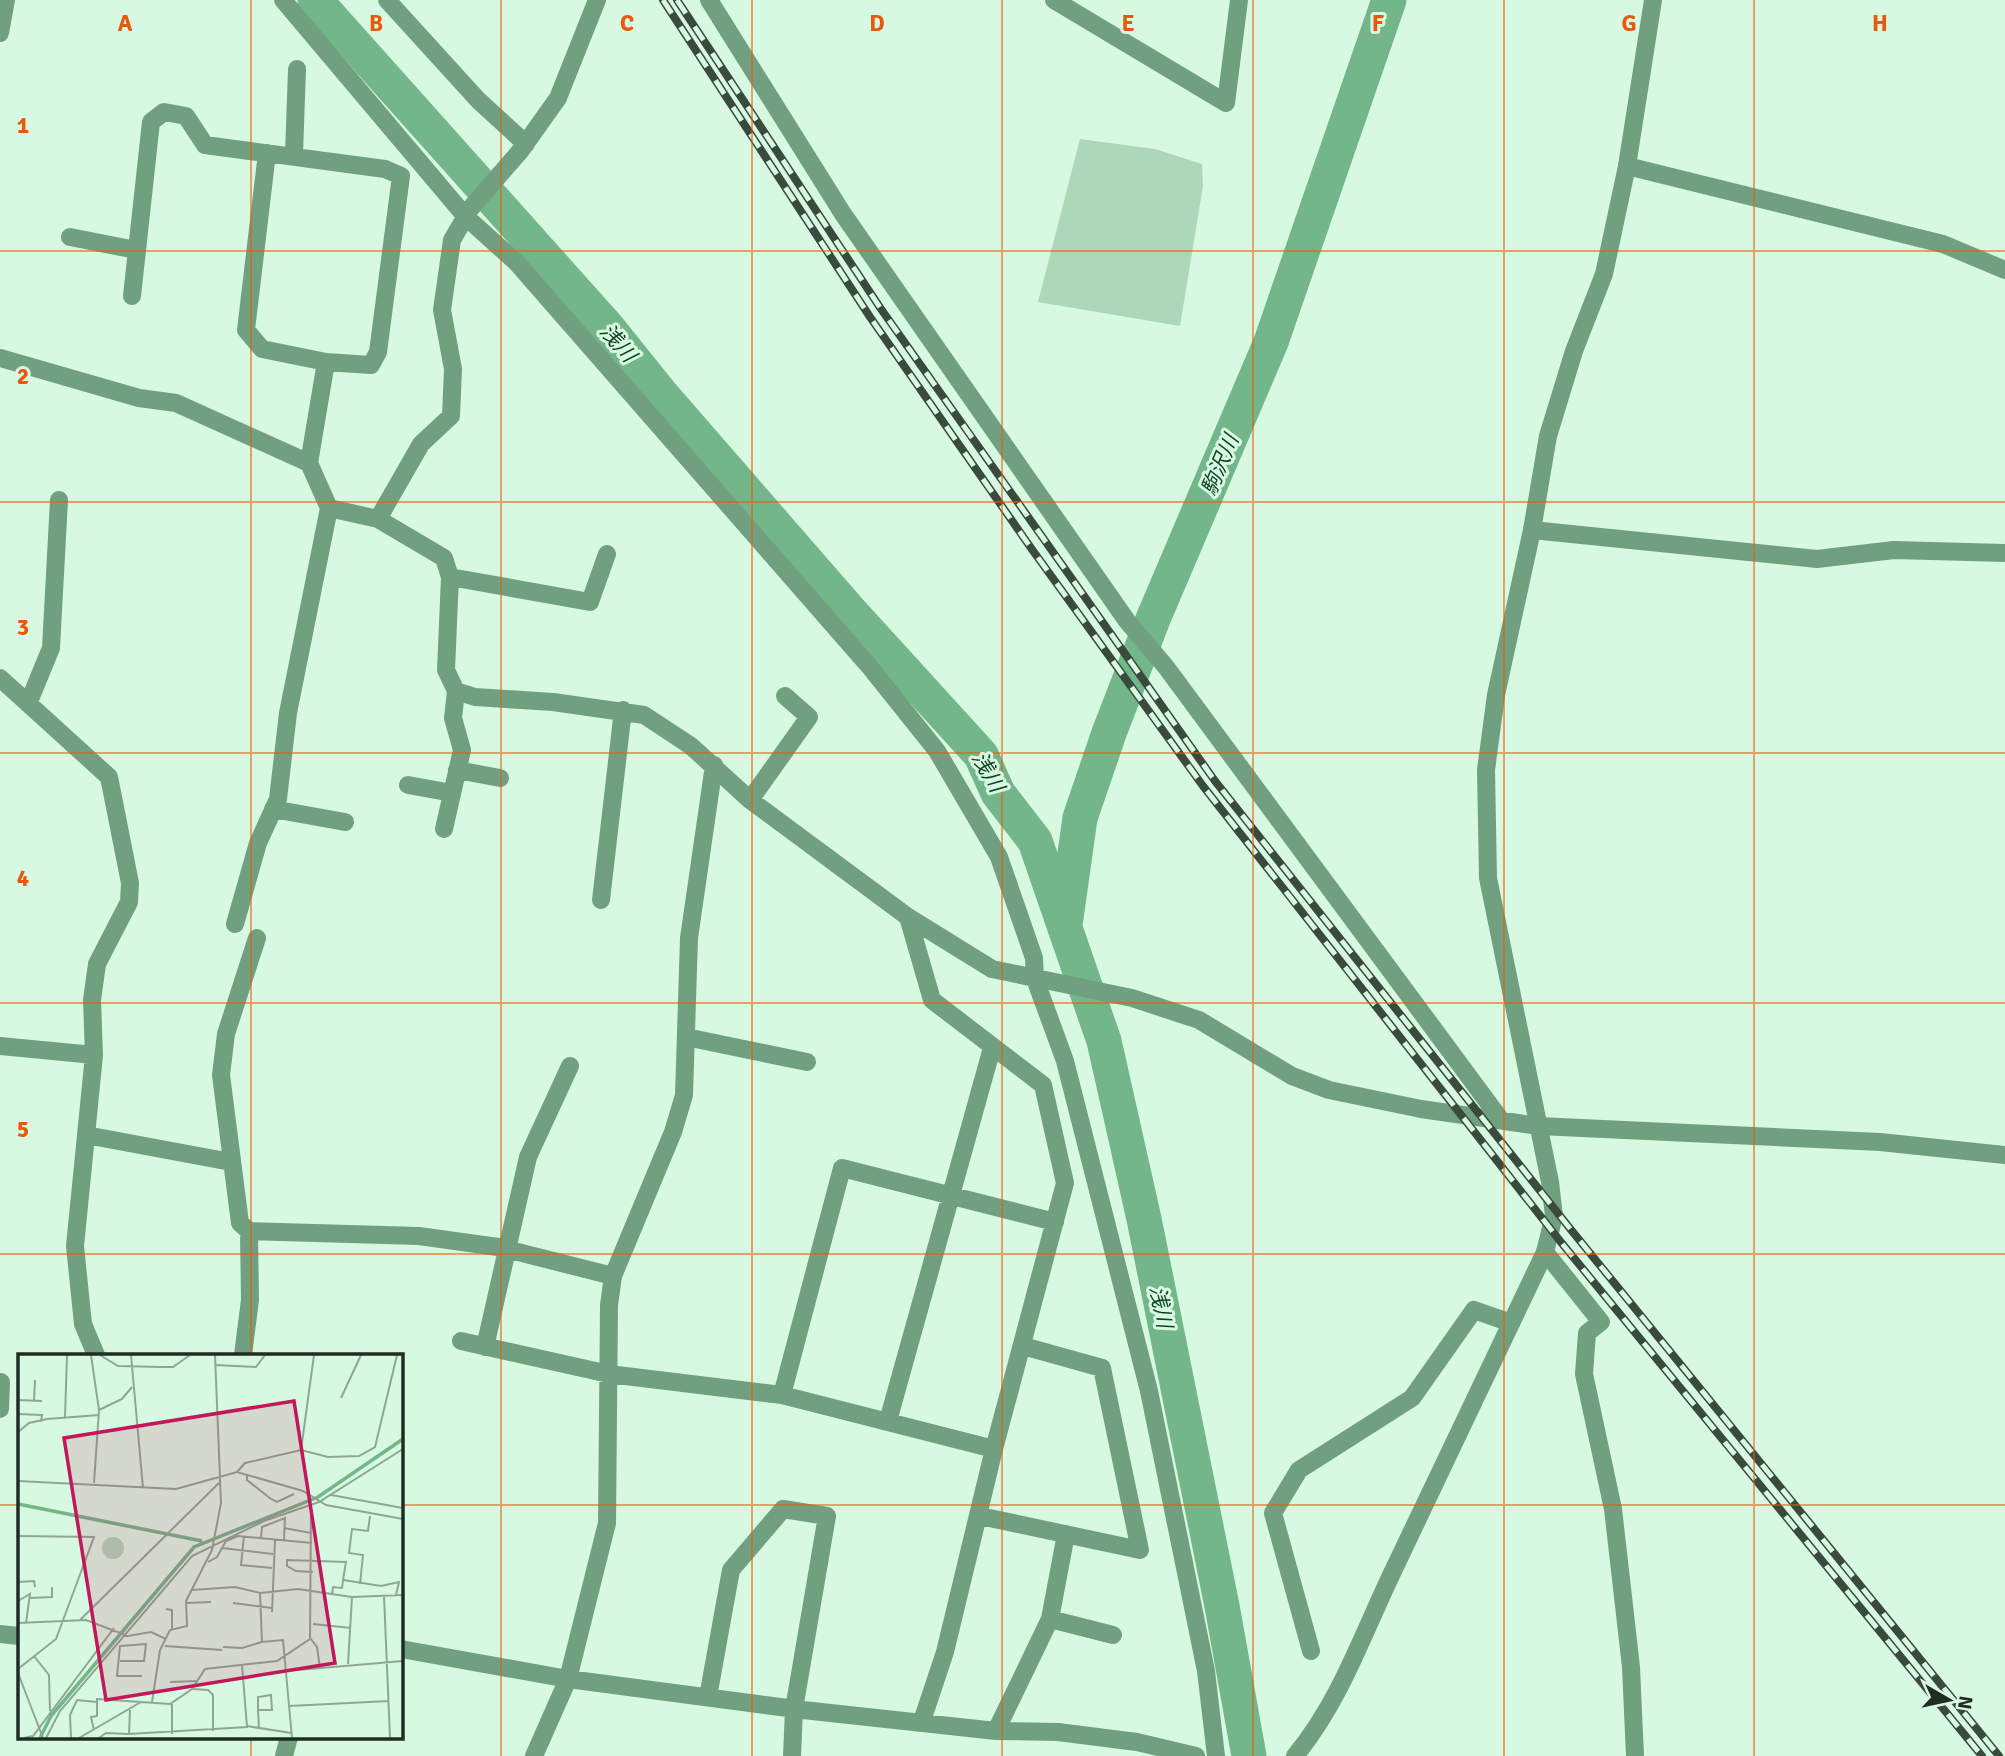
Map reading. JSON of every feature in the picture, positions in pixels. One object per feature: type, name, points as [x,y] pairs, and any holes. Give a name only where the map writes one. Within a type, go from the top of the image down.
[{"type":"street","points":[[0,33],[6,0]]},
{"type":"street","points":[[283,0],[869,666],[937,751],[999,857],[1034,958],[1035,979],[1065,1062],[1149,1391],[1206,1671],[1216,1756]]},
{"type":"street","points":[[387,0],[524,147]]},
{"type":"street","points":[[378,519],[421,444],[452,416],[453,369],[442,310],[452,240],[468,213],[524,147],[558,98],[597,0]]},
{"type":"street","points":[[709,0],[843,214],[1127,621],[1166,667],[1502,1120]]},
{"type":"street","points":[[1054,0],[1226,103],[1239,0]]},
{"type":"street","points":[[1295,1755],[1324,1716],[1350,1671],[1389,1579],[1545,1252],[1554,1216],[1539,1126],[1488,878],[1486,770],[1496,695],[1532,530],[1548,436],[1574,351],[1604,274],[1627,166],[1653,0]]},
{"type":"street","points":[[295,154],[297,69]]},
{"type":"street","points":[[132,296],[150,122],[164,112],[186,116],[205,145],[295,154],[385,169],[401,176],[378,352],[371,365],[326,362],[262,349],[246,330],[267,153]]},
{"type":"street","points":[[1627,166],[1943,244],[2005,270]]},
{"type":"street","points":[[70,237],[136,250]]},
{"type":"street","points":[[0,358],[139,398],[176,403],[309,463]]},
{"type":"street","points":[[235,924],[258,843],[278,799],[288,713],[329,508],[309,463],[326,362]]},
{"type":"street","points":[[28,704],[51,648],[59,500]]},
{"type":"street","points":[[329,508],[378,519],[444,558],[450,577],[446,670],[456,691],[453,718],[462,750],[444,829]]},
{"type":"street","points":[[1532,530],[1817,559],[1894,550],[2005,553]]},
{"type":"street","points":[[450,577],[590,603],[607,554]]},
{"type":"street","points":[[0,678],[109,777],[130,883],[129,902],[97,964],[92,1000],[94,1055],[75,1246],[83,1324],[96,1354]]},
{"type":"street","points":[[456,691],[475,696],[623,710],[644,715],[714,765],[750,800],[908,917],[992,969],[1132,998],[1199,1020],[1262,1060],[1292,1076],[1329,1090],[1398,1105],[1539,1126],[1866,1141],[2005,1154]]},
{"type":"street","points":[[750,800],[809,717],[785,695]]},
{"type":"street","points":[[601,900],[623,710]]},
{"type":"street","points":[[534,1756],[568,1679],[607,1523],[609,1305],[613,1276],[673,1132],[684,1095],[689,938],[714,765]]},
{"type":"street","points":[[457,770],[500,778]]},
{"type":"street","points":[[408,786],[452,793]]},
{"type":"street","points":[[274,809],[345,822]]},
{"type":"street","points":[[908,917],[932,1000],[1042,1085],[1065,1184],[994,1449],[980,1516],[945,1652],[922,1721]]},
{"type":"street","points":[[257,938],[226,1034],[221,1074],[240,1223],[249,1231],[419,1236],[506,1249],[613,1276]]},
{"type":"street","points":[[686,1037],[761,1050],[807,1062]]},
{"type":"street","points":[[0,1045],[94,1055]]},
{"type":"street","points":[[888,1421],[992,1048]]},
{"type":"street","points":[[485,1346],[528,1157],[570,1066]]},
{"type":"street","points":[[86,1135],[231,1162]]},
{"type":"street","points":[[782,1395],[842,1168],[1055,1222]]},
{"type":"street","points":[[243,1354],[250,1300],[249,1231]]},
{"type":"street","points":[[1545,1252],[1601,1322],[1587,1333],[1584,1374],[1614,1509],[1631,1667],[1636,1756]]},
{"type":"street","points":[[1311,1651],[1273,1513],[1292,1481],[1299,1470],[1412,1398],[1474,1310],[1511,1323]]},
{"type":"street","points":[[461,1341],[609,1374],[782,1395],[994,1449]]},
{"type":"street","points":[[980,1516],[1140,1550],[1102,1368],[1023,1346]]},
{"type":"street","points":[[0,1409],[7,1382]]},
{"type":"street","points":[[708,1697],[731,1570],[783,1509],[827,1516],[794,1709],[792,1756]]},
{"type":"street","points":[[996,1731],[1050,1619],[1066,1534]]},
{"type":"street","points":[[1050,1619],[1113,1635]]},
{"type":"street","points":[[0,1634],[18,1636]]},
{"type":"street","points":[[402,1649],[568,1679],[794,1709],[996,1731],[1072,1734],[1137,1742],[1196,1756]]},
{"type":"street","points":[[284,1756],[289,1738]]},
{"type":"green space","points":[[1080,139],[1155,149],[1202,164],[1203,186],[1180,326],[1038,302]]},
{"type":"waterway","name":"浅川","points":[[315,0],[608,328],[661,394],[848,609],[981,755],[998,793],[1035,841],[1104,1041],[1144,1219],[1222,1606],[1249,1756]]},
{"type":"waterway","name":"駒沢川","points":[[1065,925],[1080,818],[1109,733],[1153,619],[1271,342],[1389,0]]},
{"type":"railway","points":[[663,0],[870,317],[1031,548],[1203,786],[1560,1241],[1982,1756]]},
{"type":"railway","points":[[677,0],[881,309],[1215,781],[1572,1231],[1999,1756]]}]
